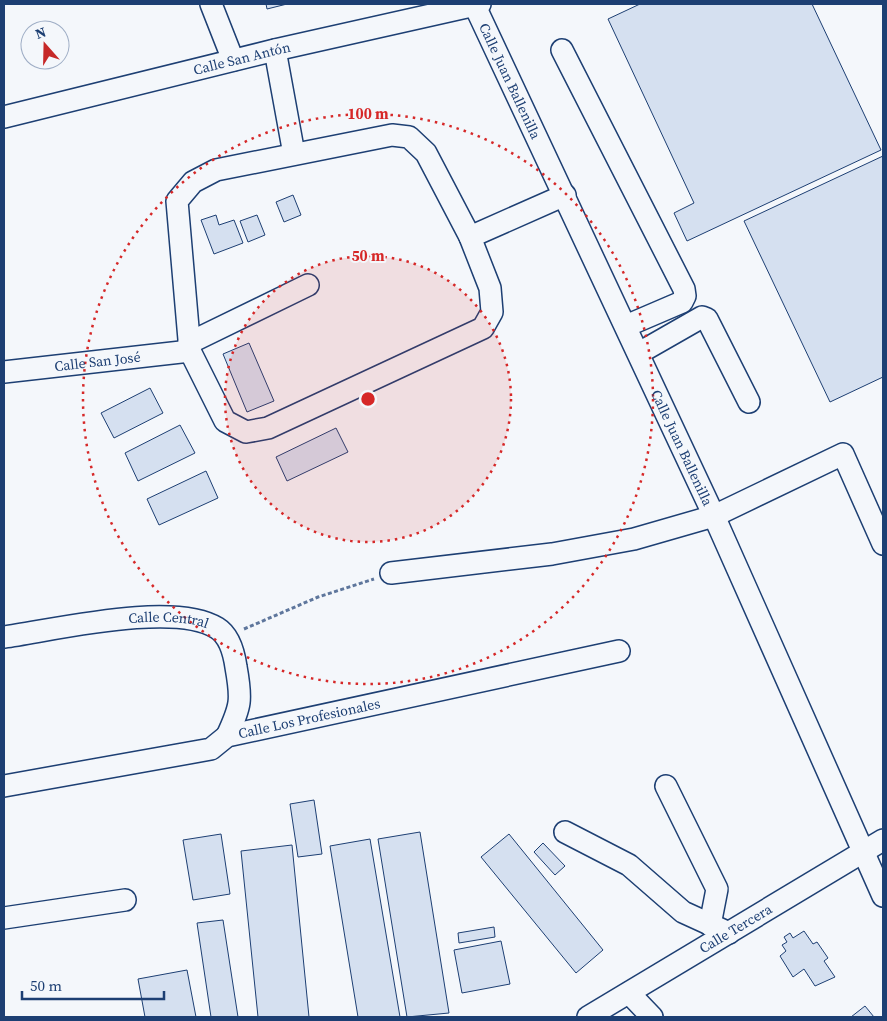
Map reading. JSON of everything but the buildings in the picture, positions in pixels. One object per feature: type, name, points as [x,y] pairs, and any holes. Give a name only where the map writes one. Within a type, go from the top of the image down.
[{"type":"street","points":[[211,4],[233,60]]},
{"type":"street","name":"Calle San Antón","points":[[4,117],[233,60],[476,4]]},
{"type":"street","name":"Calle Juan Ballenilla","points":[[476,4],[714,516],[883,896]]},
{"type":"street","points":[[275,50],[294,154]]},
{"type":"street","points":[[562,50],[682,284],[695,321]]},
{"type":"street","points":[[392,135],[409,137],[426,152],[470,238],[490,288],[492,312],[484,328],[268,428],[246,432],[225,421],[189,344],[177,201],[193,182],[216,170],[392,135]]},
{"type":"street","points":[[470,238],[566,195]]},
{"type":"street","points":[[189,344],[308,285]]},
{"type":"street","points":[[626,326],[682,302],[685,296]]},
{"type":"street","points":[[639,352],[702,317],[707,320],[749,402]]},
{"type":"street","name":"Calle San José","points":[[4,358],[189,344]]},
{"type":"street","name":"Calle San José","points":[[4,372],[189,344]]},
{"type":"street","points":[[391,573],[552,554],[634,539],[714,516],[842,454],[883,544]]},
{"type":"street","name":"Calle Central","points":[[4,638],[149,615],[193,618],[218,628],[233,648],[241,696],[235,720],[226,736]]},
{"type":"street","name":"Calle Los Profesionales","points":[[4,786],[211,750],[226,736],[618,651]]},
{"type":"street","points":[[565,832],[629,865],[683,912],[720,929],[717,889],[666,786]]},
{"type":"street","name":"Calle Tercera","points":[[588,1017],[629,993],[720,929],[864,854],[883,840]]},
{"type":"street","points":[[4,918],[125,900]]},
{"type":"street","points":[[629,993],[652,1017]]},
{"type":"path","points":[[225,638],[318,597],[391,573]]}]
